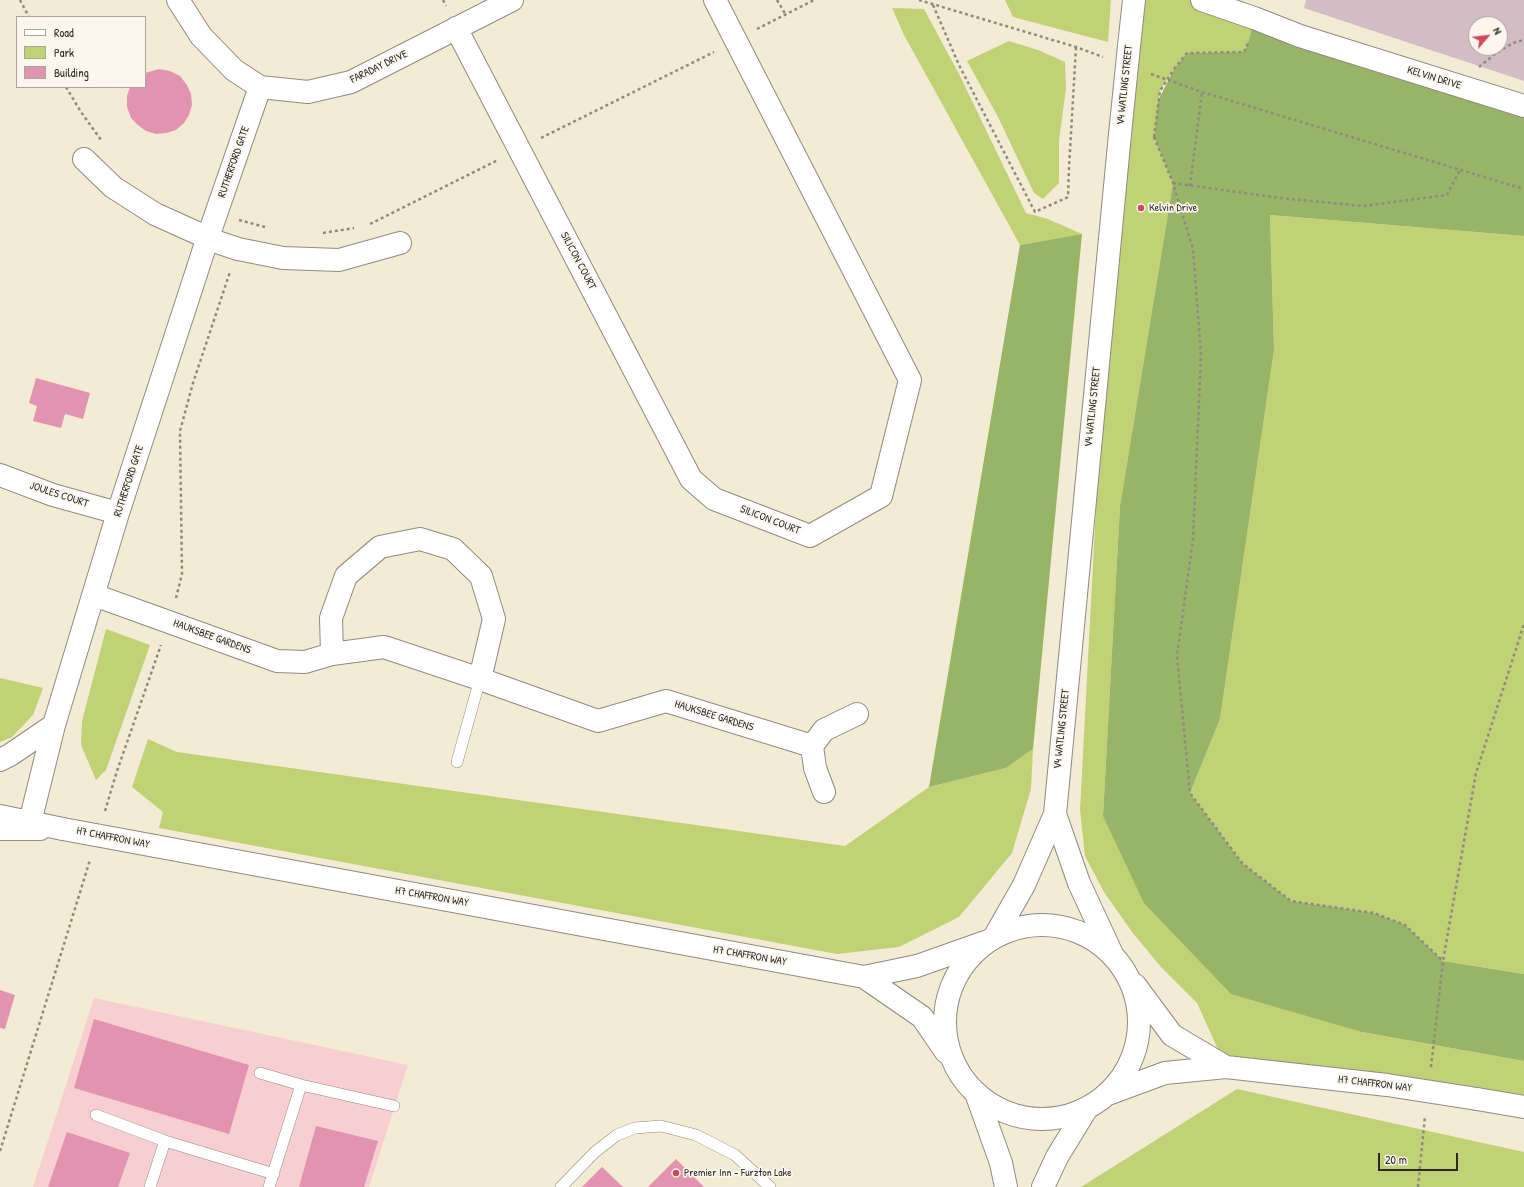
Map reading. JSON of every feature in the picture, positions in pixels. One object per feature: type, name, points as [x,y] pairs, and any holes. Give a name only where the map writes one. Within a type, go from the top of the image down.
[{"type":"street","name":"FARADAY DRIVE","points":[[178,0],[201,36],[234,70],[260,87],[308,92],[351,82],[512,0]]},
{"type":"street","name":"SILICON COURT","points":[[456,28],[691,479],[714,499],[810,536],[881,496],[910,380],[715,0]]},
{"type":"street","name":"V4 WATLING STREET","points":[[990,939],[1024,885],[1054,814],[1134,0]]},
{"type":"street","name":"KELVIN DRIVE","points":[[1202,0],[1300,36],[1524,106]]},
{"type":"street","name":"KELVIN DRIVE","points":[[1236,0],[1254,18]]},
{"type":"street","name":"RUTHERFORD GATE","points":[[30,822],[54,725],[118,513],[216,214],[260,87]]},
{"type":"street","points":[[84,159],[113,187],[155,214],[208,238],[238,248],[283,258],[339,260],[400,242]]},
{"type":"street","name":"JOULES COURT","points":[[0,475],[53,495],[118,513]]},
{"type":"street","points":[[332,654],[331,618],[346,576],[380,547],[420,539],[453,549],[481,576],[494,619],[480,679]]},
{"type":"street","name":"HAUKSBEE GARDENS","points":[[94,595],[277,661],[305,662],[332,654],[384,647],[598,721],[666,701],[812,746]]},
{"type":"street","points":[[824,792],[815,768],[812,746],[824,730],[857,714]]},
{"type":"street","points":[[0,760],[10,755],[54,725]]},
{"type":"street","name":"V4 WATLING STREET","points":[[1054,814],[1079,883],[1112,955]]},
{"type":"street","name":"H7 CHAFFRON WAY","points":[[0,816],[63,829],[864,977],[917,966],[990,939],[1015,928],[1036,924],[1057,926],[1077,931],[1096,941],[1112,955]]},
{"type":"street","points":[[0,829],[63,829]]},
{"type":"street","points":[[990,939],[962,966],[948,996],[945,1029],[953,1061],[963,1079],[976,1093],[1001,1110],[1029,1118],[1058,1118],[1087,1108],[1107,1094],[1124,1074],[1135,1050],[1139,1024],[1137,1004],[1136,997],[1126,973],[1112,955]]},
{"type":"street","name":"H7 CHAFFRON WAY","points":[[1126,973],[1172,1035],[1226,1066]]},
{"type":"street","name":"H7 CHAFFRON WAY","points":[[864,977],[922,1017],[953,1061]]},
{"type":"street","name":"H7 CHAFFRON WAY","points":[[1107,1094],[1165,1073],[1226,1066],[1387,1085],[1524,1107]]},
{"type":"street","points":[[976,1093],[1001,1163],[1006,1187]]},
{"type":"street","points":[[1043,1187],[1057,1157],[1087,1108]]},
{"type":"lane","points":[[457,762],[480,679]]},
{"type":"lane","points":[[260,1073],[302,1085],[394,1106]]},
{"type":"lane","points":[[270,1187],[302,1085]]},
{"type":"lane","points":[[96,1116],[165,1141],[274,1174]]},
{"type":"lane","points":[[561,1187],[594,1152],[617,1135],[635,1128],[661,1126],[696,1135],[735,1155],[770,1187]]},
{"type":"lane","points":[[150,1187],[165,1141]]},
{"type":"path","points":[[20,0],[28,16]]},
{"type":"path","points":[[777,0],[786,14]]},
{"type":"path","points":[[364,227],[814,0]]},
{"type":"path","points":[[919,0],[1076,47],[1106,58]]},
{"type":"path","points":[[933,5],[960,65],[1036,212],[1068,197],[1076,47]]},
{"type":"path","points":[[1254,18],[1249,40],[1244,52],[1187,53],[1174,69],[1160,91],[1154,137],[1173,183],[1193,249],[1201,355],[1193,540],[1176,656],[1190,793],[1242,863],[1290,901],[1374,913],[1405,926],[1443,961],[1476,773],[1524,624]]},
{"type":"path","points":[[1470,89],[1478,67],[1513,43],[1524,40]]},
{"type":"path","points":[[1150,74],[1202,92],[1524,189]]},
{"type":"path","points":[[67,88],[81,112],[105,144]]},
{"type":"path","points":[[1190,186],[1202,92]]},
{"type":"path","points":[[1173,183],[1363,206],[1446,195],[1460,170]]},
{"type":"path","points":[[216,214],[266,227]]},
{"type":"path","points":[[103,817],[169,622],[182,574],[180,431],[193,383],[246,222]]},
{"type":"path","points":[[316,234],[356,228]]},
{"type":"path","points":[[0,1151],[92,855]]},
{"type":"shaded area","points":[[1306,0],[1524,0],[1524,81],[1304,8]]},
{"type":"shaded area","points":[[94,998],[408,1065],[369,1187],[33,1187]]},
{"type":"green space","points":[[1005,0],[1111,0],[1108,42],[1013,17]]},
{"type":"green space","points":[[1134,0],[1202,0],[1254,18],[1249,40],[1244,52],[1187,53],[1174,69],[1160,91],[1154,137],[1173,183],[1120,506],[1103,816],[1362,1032],[1524,1061],[1524,1107],[1226,1067],[1197,1003],[1161,967],[1132,932],[1104,892],[1085,856],[1080,810],[1111,224]]},
{"type":"green space","points":[[892,8],[924,9],[960,76],[1026,213],[1048,219],[1082,234],[1020,245],[904,35]]},
{"type":"green space","points":[[1254,18],[1524,106],[1524,236],[1270,215],[1274,350],[1220,719],[1190,793],[1242,863],[1291,901],[1374,913],[1405,925],[1443,961],[1524,974],[1524,1061],[1362,1032],[1231,994],[1144,903],[1103,816],[1120,506],[1173,183],[1154,137],[1158,101],[1174,69],[1187,53],[1244,52],[1249,40]]},
{"type":"green space","points":[[1009,41],[1038,50],[1065,62],[1066,88],[1059,141],[1059,183],[1043,199],[1034,193],[998,117],[967,61]]},
{"type":"green space","points":[[1270,215],[1524,236],[1524,974],[1443,961],[1405,925],[1374,913],[1291,901],[1242,863],[1190,793],[1220,719],[1274,350]]},
{"type":"green space","points":[[1082,234],[1033,749],[1006,768],[929,787],[1020,245]]},
{"type":"green space","points":[[106,629],[150,645],[106,770],[96,780],[81,745],[82,721]]},
{"type":"green space","points":[[0,678],[43,688],[33,715],[12,737],[0,742]]},
{"type":"green space","points":[[148,739],[177,752],[845,846],[929,787],[1006,768],[1033,749],[1031,789],[1012,853],[959,917],[899,947],[837,954],[159,828],[163,812],[132,787]]},
{"type":"green space","points":[[1237,1089],[1524,1152],[1524,1187],[1081,1187]]},
{"type":"building","points":[[159,69],[170,71],[180,76],[187,85],[191,94],[192,105],[189,115],[184,123],[176,130],[156,134],[146,131],[131,118],[127,107],[127,96],[130,88],[146,88],[146,73]]},
{"type":"building","points":[[36,378],[90,393],[83,419],[65,414],[61,428],[33,421],[37,406],[29,403]]},
{"type":"building","points":[[0,990],[15,995],[5,1029],[0,1028]]},
{"type":"building","points":[[94,1019],[249,1065],[229,1134],[74,1088]]},
{"type":"building","points":[[316,1126],[378,1141],[364,1187],[299,1187]]},
{"type":"building","points":[[67,1132],[130,1153],[118,1187],[48,1187]]},
{"type":"building","name":"Premier Inn - Furzton Lake","points":[[676,1159],[704,1187],[648,1187]]},
{"type":"building","points":[[602,1167],[623,1187],[582,1187]]},
{"type":"place","name":"Kelvin Drive","points":[[1141,208]]},
{"type":"place","name":"Premier Inn - Furzton Lake","points":[[676,1173]]}]
